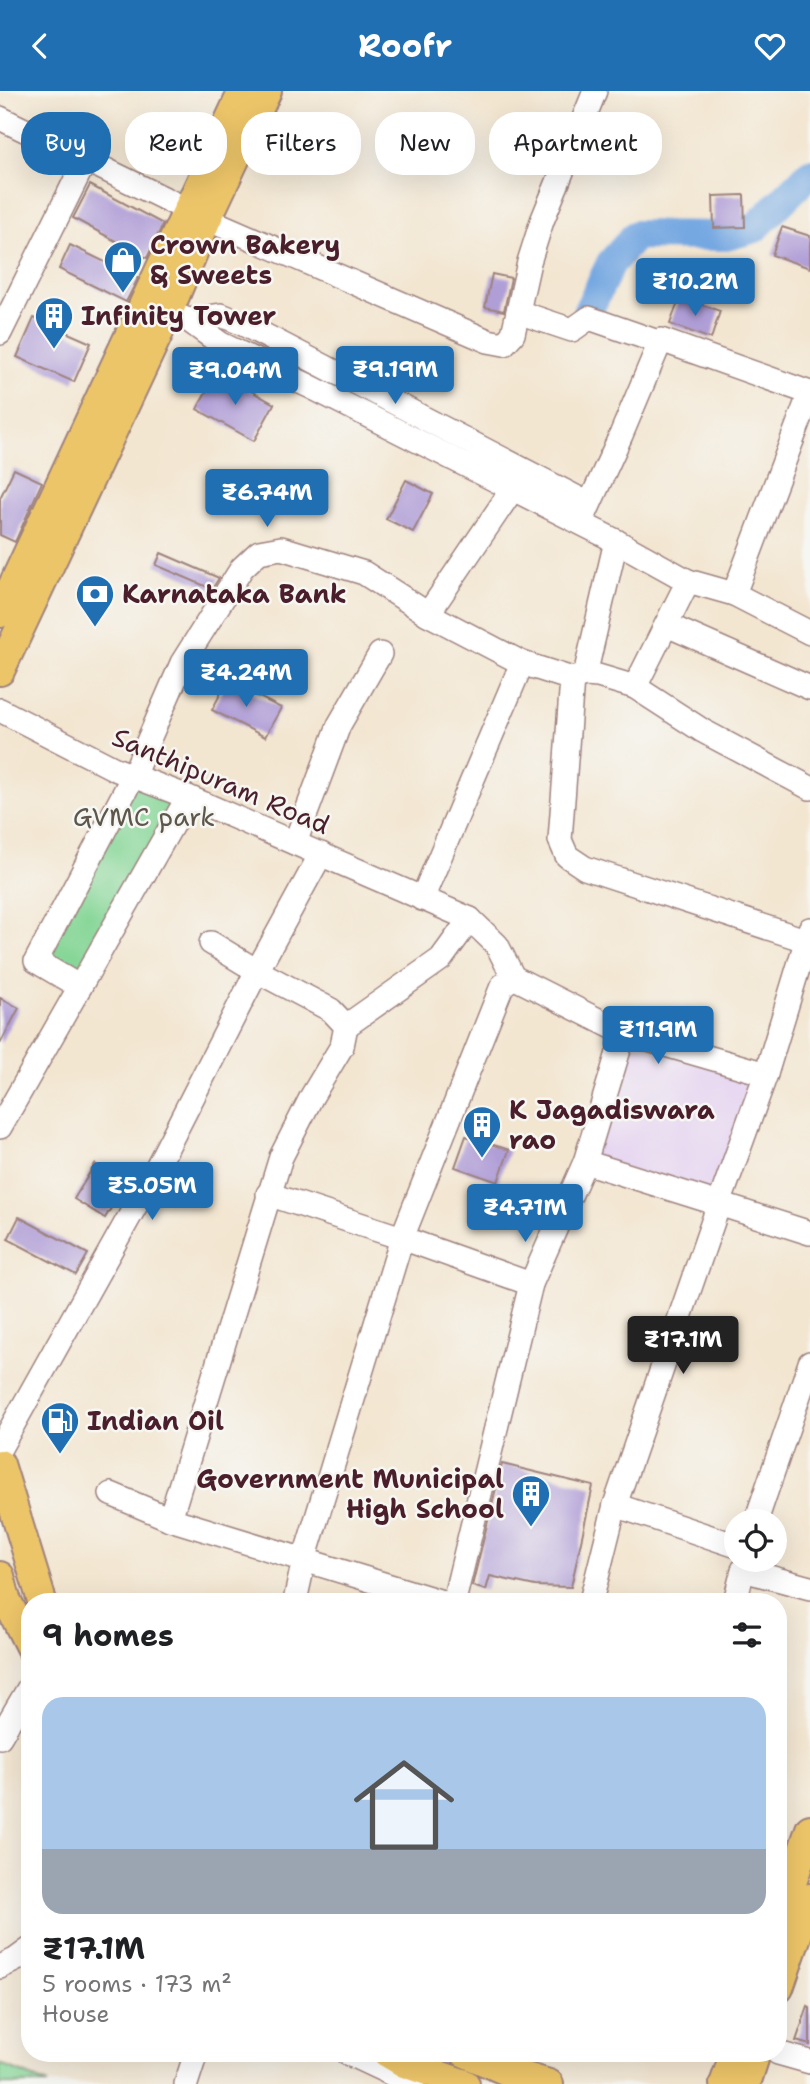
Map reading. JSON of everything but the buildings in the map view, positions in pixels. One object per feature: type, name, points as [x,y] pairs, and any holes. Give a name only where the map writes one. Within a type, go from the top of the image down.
[{"type":"main road","points":[[0,671],[167,312],[198,214],[243,91]]},
{"type":"main road","points":[[198,214],[267,91]]},
{"type":"main road","points":[[0,613],[167,312]]},
{"type":"main road","points":[[0,1464],[40,1593]]},
{"type":"main road","points":[[0,1576],[6,1599],[21,1629]]},
{"type":"main road","points":[[787,1898],[810,1829]]},
{"type":"main road","points":[[787,1965],[810,1898]]},
{"type":"main road","points":[[402,2062],[455,2083]]},
{"type":"main road","points":[[486,2062],[549,2084]]},
{"type":"main road","points":[[724,2084],[732,2062]]},
{"type":"main road","points":[[746,2084],[753,2062]]},
{"type":"street","points":[[111,173],[198,214],[488,341],[505,344],[513,334],[529,262],[542,222],[595,91]]},
{"type":"street","points":[[0,118],[21,128]]},
{"type":"street","points":[[0,333],[79,175]]},
{"type":"street","points":[[167,312],[221,344],[512,490],[585,514]]},
{"type":"street","points":[[167,312],[221,316],[241,323],[585,514],[616,541],[688,581],[734,594],[810,633]]},
{"type":"street","points":[[519,312],[572,330],[589,318],[658,342]]},
{"type":"street","points":[[585,514],[621,435],[658,342],[664,339],[810,393],[734,594]]},
{"type":"street","points":[[428,614],[512,490]]},
{"type":"street","points":[[593,1593],[615,1505],[766,1074],[809,935],[585,868],[567,856],[560,840],[578,677],[616,541]]},
{"type":"street","points":[[80,988],[36,961],[133,776],[183,663],[242,568],[258,552],[281,548],[364,573],[428,614],[522,663],[578,677],[598,676],[635,687],[703,731],[810,788]]},
{"type":"street","points":[[635,687],[688,581]]},
{"type":"street","points":[[667,625],[810,688]]},
{"type":"street","points":[[295,843],[339,725],[380,654]]},
{"type":"street","points":[[422,899],[522,663]]},
{"type":"street","name":"Santhipuram Road","points":[[0,710],[115,769],[188,797],[470,919]]},
{"type":"street","points":[[0,1127],[188,797]]},
{"type":"street","points":[[0,1448],[155,1171],[320,854]]},
{"type":"street","points":[[170,1518],[281,1157],[342,1047],[346,1025],[441,959],[470,919],[497,945],[513,977],[624,1033],[766,1074]]},
{"type":"street","points":[[211,943],[331,1010],[346,1025]]},
{"type":"street","points":[[297,1593],[304,1560],[402,1238],[502,986],[513,977]]},
{"type":"street","points":[[456,1593],[531,1284],[585,1161],[624,1033]]},
{"type":"street","points":[[585,1161],[810,1233]]},
{"type":"street","points":[[268,1194],[531,1284]]},
{"type":"street","points":[[760,1509],[810,1363]]},
{"type":"street","points":[[111,1494],[170,1518],[413,1593]]},
{"type":"street","points":[[615,1505],[724,1542]]},
{"type":"street","points":[[737,1593],[742,1572]]},
{"type":"street","points":[[764,1572],[810,1588]]},
{"type":"street","points":[[0,1737],[21,1701]]},
{"type":"street","points":[[0,1967],[21,1956]]},
{"type":"street","points":[[787,2056],[810,2062]]},
{"type":"street","points":[[186,2084],[193,2062]]},
{"type":"street","points":[[367,2062],[413,2084]]},
{"type":"shaded area","points":[[628,1041],[758,1077],[715,1197],[590,1157]]},
{"type":"green space","name":"GVMC park","points":[[133,776],[188,797],[80,987],[36,961]]},
{"type":"green space","points":[[0,2064],[48,2084],[0,2084]]},
{"type":"waterway","points":[[588,311],[611,263],[636,235],[726,236],[755,228],[810,173]]},
{"type":"place","name":"Crown Bakery & Sweets","points":[[123,294]]},
{"type":"place","name":"Infinity Tower","points":[[54,350]]},
{"type":"place","name":"Karnataka Bank","points":[[95,628]]},
{"type":"place","name":"K Jagadiswara rao","points":[[482,1159]]},
{"type":"place","name":"Indian Oil","points":[[60,1455]]},
{"type":"place","name":"Government Municipal High School","points":[[531,1528]]}]
